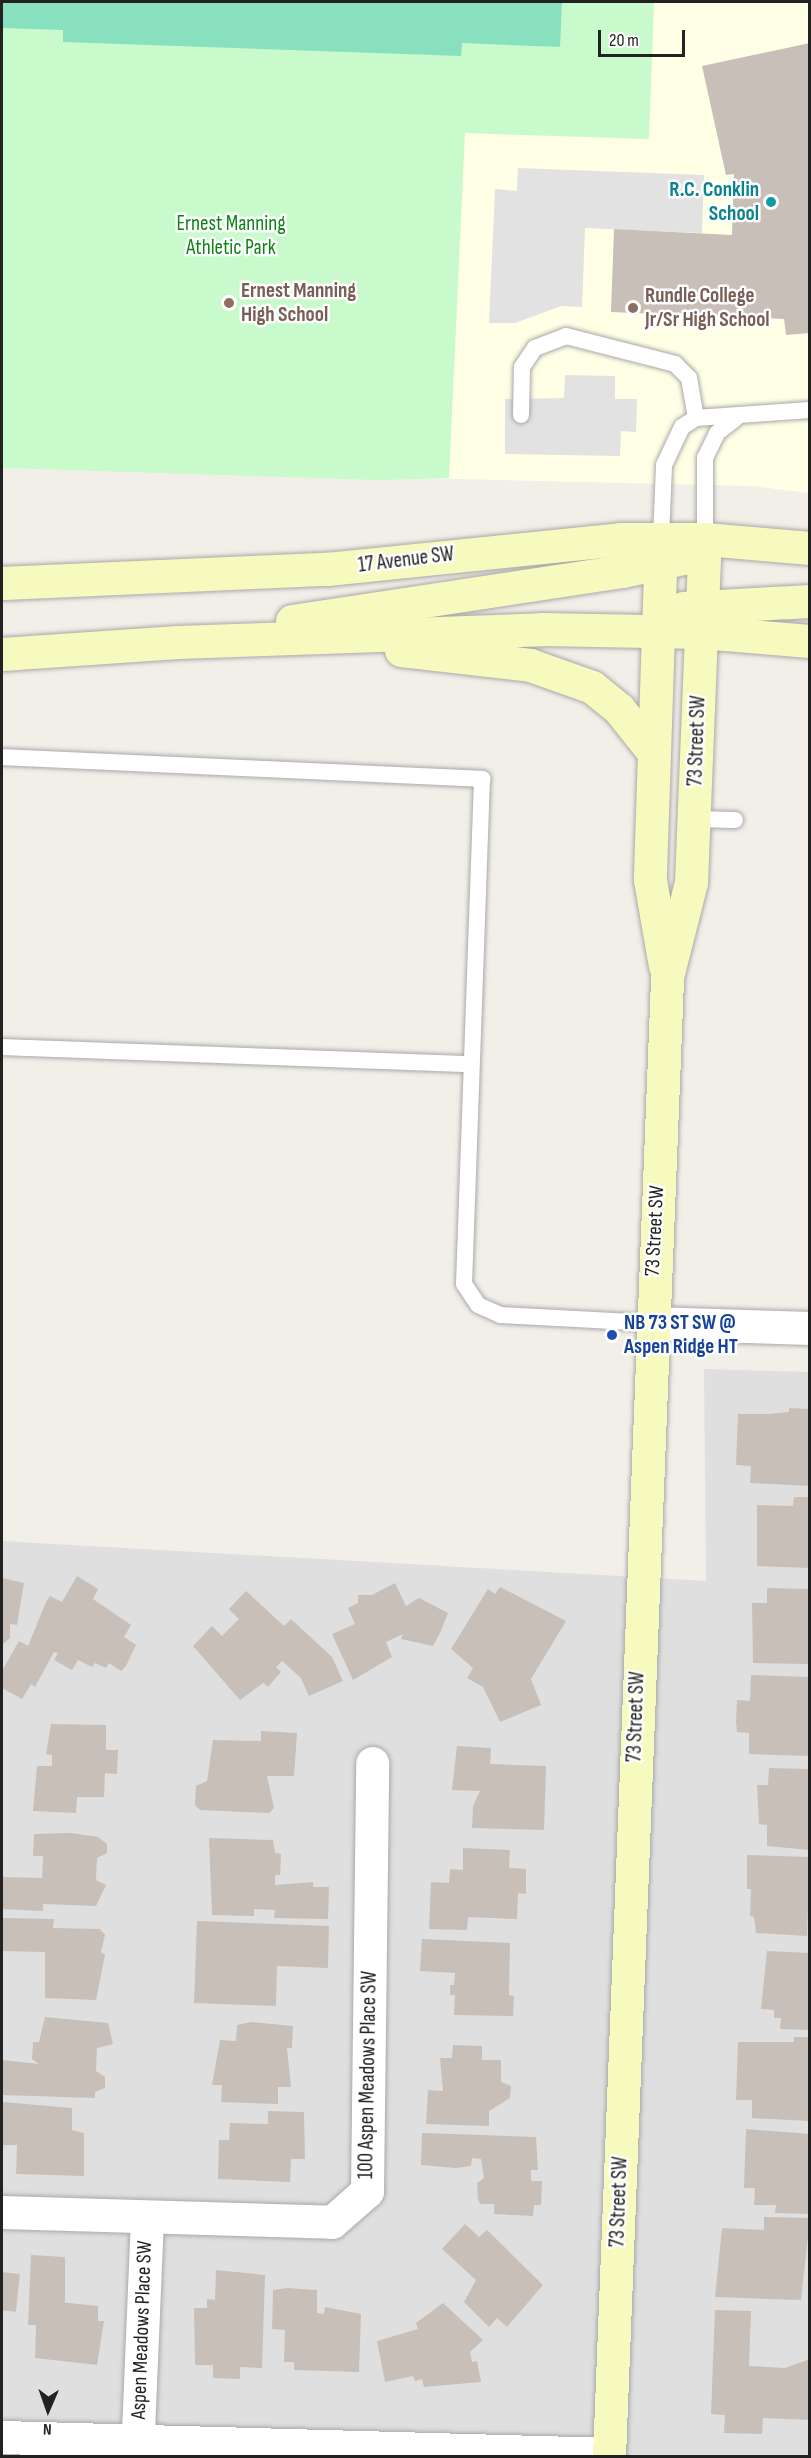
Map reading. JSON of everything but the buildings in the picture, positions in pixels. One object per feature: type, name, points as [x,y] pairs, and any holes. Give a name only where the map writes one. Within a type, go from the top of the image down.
[{"type":"main road","name":"17 Avenue SW","points":[[2,583],[327,569],[495,549],[661,551],[705,539],[810,548]]},
{"type":"main road","name":"73 Street SW","points":[[609,2455],[651,1323],[667,977],[691,882],[705,539]]},
{"type":"main road","name":"73 Street SW","points":[[661,551],[650,880],[667,977]]},
{"type":"main road","points":[[178,642],[661,551]]},
{"type":"main road","points":[[702,618],[810,601]]},
{"type":"main road","points":[[2,654],[178,642],[542,629],[660,631],[678,609],[702,618],[810,641]]},
{"type":"main road","points":[[304,638],[530,664],[606,696],[654,753]]},
{"type":"street","points":[[651,1323],[810,1328]]},
{"type":"street","name":"100 Aspen Meadows Place SW","points":[[2,2212],[147,2219],[332,2222],[367,2192],[372,1763]]},
{"type":"street","name":"Aspen Meadows Place SW","points":[[137,2449],[147,2219]]},
{"type":"street","points":[[2,2438],[137,2449],[609,2455]]},
{"type":"lane","points":[[521,415],[522,367],[536,348],[566,336],[675,364],[689,378],[696,418]]},
{"type":"lane","points":[[661,551],[662,484],[669,447],[682,427],[696,418],[736,418],[810,410]]},
{"type":"lane","points":[[705,539],[705,458],[717,433],[736,418]]},
{"type":"lane","points":[[2,757],[482,779],[470,1064],[464,1284],[478,1305],[500,1315],[651,1323]]},
{"type":"lane","points":[[693,819],[735,820]]},
{"type":"lane","points":[[2,1047],[470,1064]]},
{"type":"shaded area","name":"Ernest Manning Athletic Park","points":[[2,2],[809,2],[809,493],[752,486],[2,468]]},
{"type":"shaded area","points":[[518,168],[704,175],[702,233],[585,228],[582,307],[561,306],[515,323],[489,323],[495,189],[517,191]]},
{"type":"shaded area","points":[[565,375],[615,376],[615,399],[637,399],[636,432],[621,431],[620,456],[505,454],[505,399],[564,398]]},
{"type":"shaded area","points":[[704,1369],[809,1372],[809,2456],[2,2456],[2,1541],[706,1581]]},
{"type":"green space","name":"Ernest Manning Athletic Park","points":[[2,2],[654,2],[649,139],[465,133],[449,478],[378,480],[2,468]]},
{"type":"green space","points":[[2,2],[562,2],[560,47],[462,43],[461,56],[63,42],[63,30],[2,28]]},
{"type":"place","name":"R.C. Conklin School","points":[[771,202]]},
{"type":"place","name":"Ernest Manning High School","points":[[229,303]]},
{"type":"place","name":"Rundle College Jr/Sr High School","points":[[633,308]]},
{"type":"place","name":"NB 73 ST SW @ Aspen Ridge HT","points":[[612,1335]]}]
